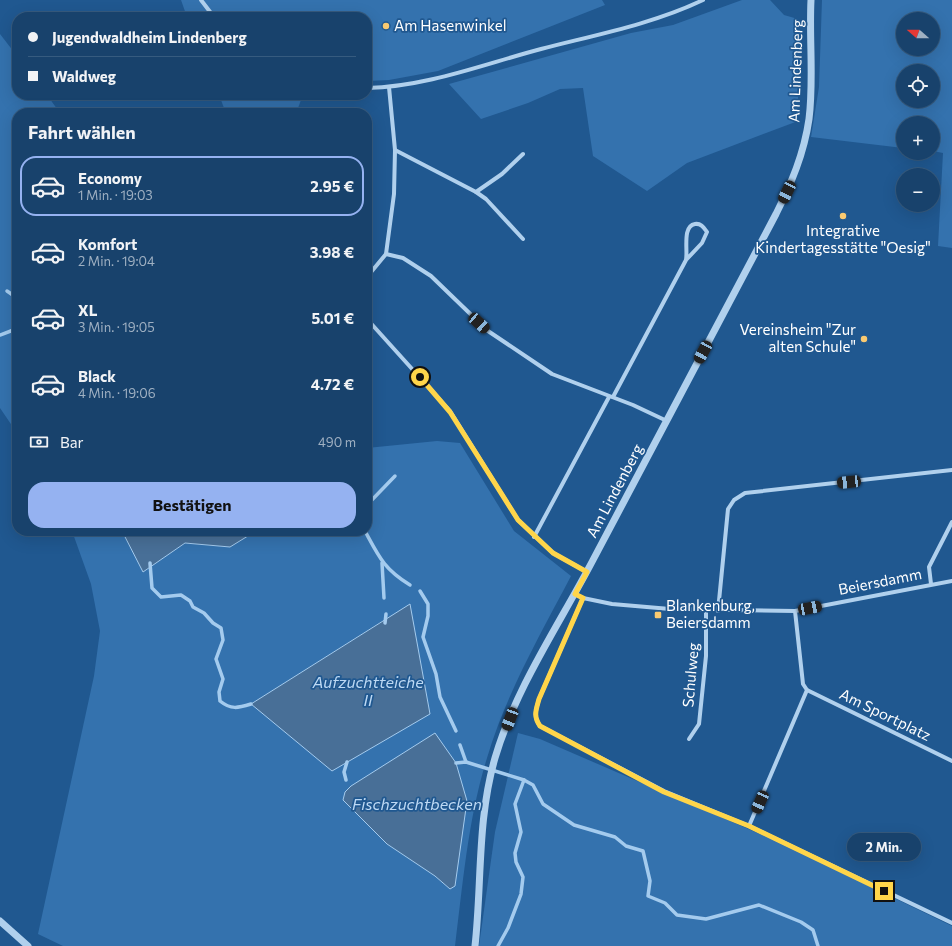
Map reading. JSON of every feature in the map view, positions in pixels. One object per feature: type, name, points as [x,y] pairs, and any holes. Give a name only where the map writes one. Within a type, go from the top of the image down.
[{"type":"street","points":[[201,0],[210,12]]},
{"type":"street","points":[[372,88],[389,87],[433,78],[669,14],[703,0]]},
{"type":"street","name":"Am Lindenberg","points":[[475,946],[483,820],[494,764],[514,707],[538,659],[583,580],[667,421],[776,214],[798,168],[806,135],[810,108],[810,1]]},
{"type":"street","points":[[372,271],[386,254],[394,194],[395,150],[389,87]]},
{"type":"street","points":[[395,150],[476,192],[486,199],[523,239]]},
{"type":"street","points":[[476,192],[502,174],[522,154]]},
{"type":"street","points":[[534,537],[686,260],[705,238],[707,232],[698,224],[693,224],[688,228],[686,233],[688,251],[686,260]]},
{"type":"street","points":[[386,254],[403,258],[431,276],[488,331],[552,374],[667,421]]},
{"type":"street","points":[[372,325],[450,412],[510,510],[518,520],[534,537],[553,553],[587,572]]},
{"type":"street","points":[[718,611],[728,509],[734,500],[745,493],[952,470]]},
{"type":"street","points":[[931,584],[929,567],[952,522]]},
{"type":"street","name":"Beiersdamm","points":[[575,594],[583,598],[612,604],[706,611],[795,611],[952,580]]},
{"type":"street","points":[[583,598],[539,699],[535,720],[540,726],[664,792],[749,826],[952,923]]},
{"type":"street","name":"Schulweg","points":[[690,739],[699,724],[706,656],[706,611]]},
{"type":"street","points":[[749,826],[807,690],[802,684],[795,611]]},
{"type":"street","name":"Am Sportplatz","points":[[807,690],[952,761]]},
{"type":"street","points":[[0,921],[28,946]]},
{"type":"shaded area","points":[[181,0],[602,0],[605,5],[438,71],[389,80],[372,81],[372,12],[185,12]]},
{"type":"shaded area","points":[[742,0],[770,0],[784,15],[798,19],[798,121],[687,163],[647,191],[593,156],[583,88],[560,89],[528,103],[481,119],[449,84],[631,33],[673,25]]},
{"type":"shaded area","points":[[822,0],[952,0],[952,248],[938,246],[943,153],[940,152],[940,116],[896,116],[896,147],[811,137],[819,87]]},
{"type":"shaded area","points":[[0,34],[12,50],[12,100],[51,100],[56,108],[12,108],[12,426],[0,408]]},
{"type":"shaded area","points":[[221,100],[301,100],[298,108],[224,108]]},
{"type":"shaded area","points":[[437,441],[460,443],[514,531],[571,576],[524,665],[504,711],[487,758],[475,804],[455,946],[63,946],[38,934],[94,676],[100,631],[91,584],[74,536],[125,536],[143,572],[185,543],[230,547],[248,536],[372,536],[372,448]],"holes":[[[387,618],[419,654],[430,714],[267,716],[251,704]],[[446,750],[456,763],[450,889],[435,876],[387,844]]]},
{"type":"shaded area","points":[[518,733],[540,739],[776,841],[952,926],[952,946],[479,946],[495,832]]},
{"type":"water","points":[[125,536],[248,536],[230,547],[185,543],[143,572]]},
{"type":"water","name":"Aufzuchtteiche II","points":[[410,604],[430,714],[332,771],[251,704]]},
{"type":"water","name":"Fischzuchtbecken","points":[[435,733],[456,763],[467,801],[455,886],[450,889],[435,876],[387,844],[343,800],[345,792],[351,786]]},
{"type":"waterway","points":[[7,291],[12,294]]},
{"type":"waterway","points":[[0,335],[12,330]]},
{"type":"waterway","points":[[372,500],[395,476]]},
{"type":"waterway","points":[[368,536],[388,568],[410,585]]},
{"type":"waterway","points":[[150,563],[152,588],[161,597],[181,595],[190,601],[193,607],[204,613],[213,623],[221,628],[223,640],[216,659],[223,679],[219,692],[220,701],[231,707],[251,704]]},
{"type":"waterway","points":[[382,563],[384,598]]},
{"type":"waterway","points":[[420,591],[428,604],[428,616],[423,637],[436,674],[440,697],[456,731]]},
{"type":"waterway","points":[[385,623],[386,614]]},
{"type":"waterway","points":[[460,745],[466,762]]},
{"type":"waterway","points":[[346,780],[344,772],[347,762]]},
{"type":"waterway","points":[[456,763],[466,762],[524,780],[533,785],[543,804],[574,825],[615,837],[626,846],[643,851],[650,881],[648,896],[665,903],[677,915],[706,919],[759,905],[801,922],[813,930],[818,946]]},
{"type":"waterway","points":[[498,946],[508,928],[521,894],[523,877],[516,862],[515,853],[521,832],[515,804],[524,780]]},
{"type":"place","name":"Am Hasenwinkel","points":[[386,26]]},
{"type":"place","name":"Integrative Kindertagesstätte \"Oesig\"","points":[[843,216]]},
{"type":"place","name":"Vereinsheim \"Zur alten Schule\"","points":[[864,339]]},
{"type":"place","name":"Blankenburg, Beiersdamm","points":[[658,615]]},
{"type":"route","points":[[420,377],[450,412],[476,452],[481,464],[518,520],[534,537],[553,553],[587,572],[575,594],[583,598],[539,699],[535,720],[540,726],[652,784],[664,792],[749,826],[884,891]]}]
